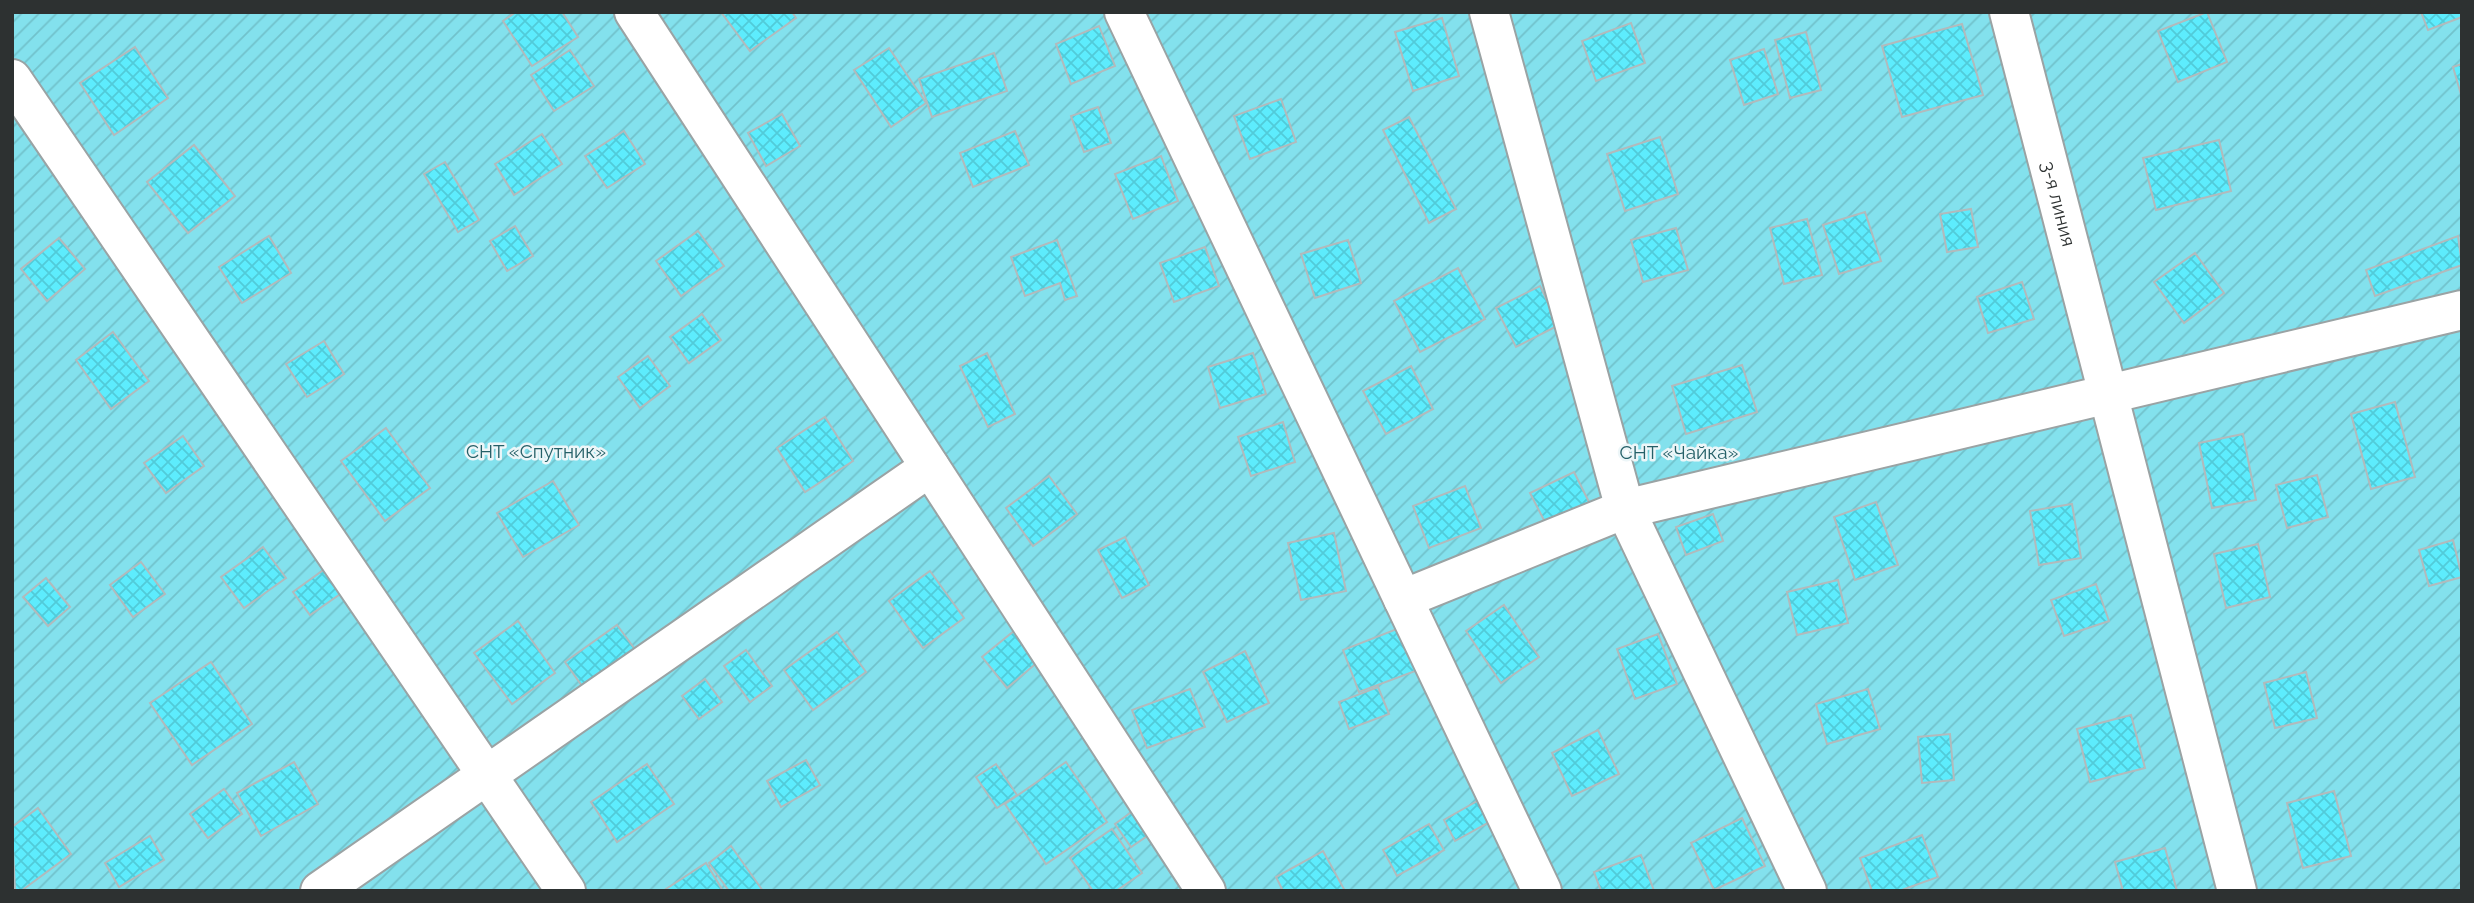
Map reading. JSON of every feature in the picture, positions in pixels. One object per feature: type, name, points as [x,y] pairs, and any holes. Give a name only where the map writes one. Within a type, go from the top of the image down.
[{"type":"street","points":[[634,12],[1206,891]]},
{"type":"street","points":[[1124,12],[1542,891]]},
{"type":"street","points":[[1489,12],[1625,509],[1807,891]]},
{"type":"street","name":"3-я линия","points":[[2009,12],[2237,891]]},
{"type":"street","points":[[12,79],[566,891]]},
{"type":"street","points":[[1403,599],[1625,509],[2462,310]]},
{"type":"street","points":[[320,891],[930,467]]},
{"type":"green space","points":[[12,12],[2462,12],[2462,891],[12,891]]},
{"type":"building","points":[[516,12],[562,12],[578,37],[532,66],[503,21]]},
{"type":"building","points":[[721,12],[792,12],[796,18],[750,51]]},
{"type":"building","points":[[2207,12],[2227,62],[2178,82],[2158,31]]},
{"type":"building","points":[[2421,12],[2462,12],[2462,17],[2428,30]]},
{"type":"building","points":[[1442,18],[1459,76],[1413,91],[1395,32]]},
{"type":"building","points":[[1631,23],[1645,63],[1596,81],[1582,41]]},
{"type":"building","points":[[1962,24],[1983,95],[1902,117],[1882,46]]},
{"type":"building","points":[[1099,26],[1115,66],[1071,84],[1056,44]]},
{"type":"building","points":[[1806,32],[1821,90],[1790,98],[1775,40]]},
{"type":"building","points":[[135,47],[168,98],[114,135],[80,83]]},
{"type":"building","points":[[889,48],[926,103],[891,127],[854,70]]},
{"type":"building","points":[[1764,49],[1778,94],[1744,105],[1730,60]]},
{"type":"building","points":[[570,50],[594,86],[554,111],[531,75]]},
{"type":"building","points":[[994,53],[1007,91],[932,117],[919,79]]},
{"type":"building","points":[[2462,64],[2462,98],[2453,67]]},
{"type":"building","points":[[1281,99],[1296,142],[1250,159],[1234,116]]},
{"type":"building","points":[[1098,107],[1111,143],[1084,152],[1071,116]]},
{"type":"building","points":[[782,114],[800,146],[766,166],[748,133]]},
{"type":"building","points":[[1409,117],[1456,209],[1429,223],[1383,130]]},
{"type":"building","points":[[624,131],[645,164],[607,188],[585,156]]},
{"type":"building","points":[[1015,131],[1029,165],[973,187],[960,153]]},
{"type":"building","points":[[542,134],[562,164],[514,195],[495,164]]},
{"type":"building","points":[[1660,137],[1678,194],[1625,211],[1607,154]]},
{"type":"building","points":[[2219,140],[2231,191],[2156,210],[2143,158]]},
{"type":"building","points":[[194,145],[235,196],[188,233],[147,182]]},
{"type":"building","points":[[1161,156],[1178,201],[1133,219],[1115,174]]},
{"type":"building","points":[[445,162],[479,220],[458,232],[424,174]]},
{"type":"building","points":[[1971,209],[1978,247],[1947,252],[1940,214]]},
{"type":"building","points":[[1865,212],[1881,261],[1839,274],[1823,225]]},
{"type":"building","points":[[1807,219],[1822,275],[1784,284],[1770,228]]},
{"type":"building","points":[[515,226],[533,256],[507,271],[490,241]]},
{"type":"building","points":[[1676,228],[1688,270],[1643,282],[1631,240]]},
{"type":"building","points":[[698,231],[724,266],[681,296],[656,261]]},
{"type":"building","points":[[269,236],[291,273],[242,303],[219,267]]},
{"type":"building","points":[[2458,236],[2462,265],[2375,296],[2366,270]]},
{"type":"building","points":[[59,238],[85,269],[47,301],[21,269]]},
{"type":"building","points":[[1057,240],[1077,296],[1065,300],[1060,283],[1025,296],[1011,257]]},
{"type":"building","points":[[1348,240],[1361,283],[1315,298],[1301,254]]},
{"type":"building","points":[[1205,247],[1219,286],[1174,302],[1160,263]]},
{"type":"building","points":[[2195,253],[2224,293],[2184,323],[2154,282]]},
{"type":"building","points":[[1458,268],[1485,319],[1420,352],[1394,301]]},
{"type":"building","points":[[2022,282],[2034,319],[1988,333],[1977,297]]},
{"type":"building","points":[[1540,286],[1559,325],[1516,347],[1496,308]]},
{"type":"building","points":[[702,314],[721,340],[689,363],[670,337]]},
{"type":"building","points":[[113,332],[149,381],[111,409],[76,360]]},
{"type":"building","points":[[324,341],[344,374],[307,397],[286,364]]},
{"type":"building","points":[[987,353],[1015,414],[988,427],[960,366]]},
{"type":"building","points":[[1253,353],[1266,394],[1220,408],[1208,367]]},
{"type":"building","points":[[648,356],[670,386],[640,408],[618,377]]},
{"type":"building","points":[[1742,365],[1757,412],[1686,434],[1672,386]]},
{"type":"building","points":[[1411,366],[1433,409],[1386,434],[1363,391]]},
{"type":"building","points":[[2395,402],[2415,477],[2371,489],[2351,414]]},
{"type":"building","points":[[825,417],[853,461],[805,492],[777,448]]},
{"type":"building","points":[[1283,422],[1295,462],[1251,476],[1238,437]]},
{"type":"building","points":[[386,428],[430,488],[385,521],[341,461]]},
{"type":"building","points":[[2243,434],[2256,500],[2212,508],[2199,443]]},
{"type":"building","points":[[183,436],[204,466],[166,493],[144,463]]},
{"type":"building","points":[[1574,472],[1590,504],[1547,526],[1530,493]]},
{"type":"building","points":[[2317,475],[2328,517],[2287,528],[2276,485]]},
{"type":"building","points":[[1049,476],[1077,514],[1033,546],[1006,508]]},
{"type":"building","points":[[553,481],[579,525],[523,557],[497,513]]},
{"type":"building","points":[[1465,486],[1481,528],[1429,548],[1413,506]]},
{"type":"building","points":[[1876,502],[1898,565],[1855,580],[1834,517]]},
{"type":"building","points":[[2072,504],[2081,558],[2039,565],[2030,511]]},
{"type":"building","points":[[1713,514],[1723,541],[1686,555],[1676,527]]},
{"type":"building","points":[[1334,533],[1346,591],[1301,600],[1288,543]]},
{"type":"building","points":[[1125,537],[1149,585],[1122,598],[1098,550]]},
{"type":"building","points":[[2453,540],[2462,577],[2429,586],[2419,550]]},
{"type":"building","points":[[2258,544],[2270,597],[2226,608],[2214,554]]},
{"type":"building","points":[[263,547],[286,578],[244,608],[221,577]]},
{"type":"building","points":[[141,562],[165,594],[133,617],[110,585]]},
{"type":"building","points":[[329,566],[346,590],[310,615],[293,592]]},
{"type":"building","points":[[930,571],[964,618],[923,648],[889,601]]},
{"type":"building","points":[[46,578],[70,607],[48,626],[23,597]]},
{"type":"building","points":[[1838,580],[1848,623],[1797,635],[1787,592]]},
{"type":"building","points":[[2096,584],[2109,621],[2064,636],[2051,600]]},
{"type":"building","points":[[1504,605],[1539,657],[1501,683],[1466,631]]},
{"type":"building","points":[[518,621],[555,673],[512,704],[474,653]]},
{"type":"building","points":[[617,625],[637,652],[585,690],[565,662]]},
{"type":"building","points":[[1402,627],[1418,670],[1359,692],[1343,650]]},
{"type":"building","points":[[1014,631],[1039,661],[1007,688],[982,657]]},
{"type":"building","points":[[837,632],[866,672],[813,710],[784,670]]},
{"type":"building","points":[[1658,634],[1677,684],[1635,699],[1617,649]]},
{"type":"building","points":[[746,650],[772,686],[750,702],[724,666]]},
{"type":"building","points":[[1245,651],[1269,703],[1227,722],[1203,672]]},
{"type":"building","points":[[211,662],[252,724],[192,765],[150,703]]},
{"type":"building","points":[[2306,672],[2317,718],[2275,728],[2264,683]]},
{"type":"building","points":[[705,679],[722,702],[699,719],[682,696]]},
{"type":"building","points":[[1378,687],[1389,714],[1349,729],[1339,702]]},
{"type":"building","points":[[1190,689],[1205,727],[1147,748],[1132,710]]},
{"type":"building","points":[[1868,689],[1880,729],[1827,744],[1816,704]]},
{"type":"building","points":[[2131,715],[2145,768],[2090,782],[2077,729]]},
{"type":"building","points":[[1598,730],[1619,774],[1572,796],[1552,753]]},
{"type":"building","points":[[1950,734],[1954,780],[1922,783],[1918,737]]},
{"type":"building","points":[[806,760],[820,785],[781,807],[767,781]]},
{"type":"building","points":[[294,762],[318,804],[261,836],[237,793]]},
{"type":"building","points":[[1066,762],[1107,822],[1046,864],[1005,804]]},
{"type":"building","points":[[647,764],[674,804],[617,842],[591,802]]},
{"type":"building","points":[[996,764],[1017,795],[997,808],[976,777]]},
{"type":"building","points":[[224,789],[242,814],[208,838],[190,814]]},
{"type":"building","points":[[2334,791],[2351,856],[2303,868],[2287,803]]},
{"type":"building","points":[[1479,800],[1491,821],[1455,841],[1444,820]]},
{"type":"building","points":[[1140,806],[1156,830],[1131,847],[1115,824]]},
{"type":"building","points":[[38,808],[71,854],[21,891],[15,891],[12,827]]},
{"type":"building","points":[[1742,818],[1765,866],[1714,890],[1691,843]]},
{"type":"building","points":[[1429,824],[1444,850],[1397,876],[1383,850]]},
{"type":"building","points":[[1112,829],[1142,873],[1116,891],[1093,891],[1070,858]]},
{"type":"building","points":[[1922,835],[1938,877],[1899,891],[1872,891],[1860,858]]},
{"type":"building","points":[[150,836],[164,860],[119,887],[105,863]]},
{"type":"building","points":[[731,846],[763,891],[729,891],[709,863]]},
{"type":"building","points":[[2165,848],[2177,891],[2123,891],[2115,862]]},
{"type":"building","points":[[1323,851],[1345,891],[1283,891],[1276,877]]},
{"type":"building","points":[[1641,855],[1654,891],[1601,891],[1594,872]]},
{"type":"building","points":[[706,863],[723,891],[663,891]]},
{"type":"park label","name":"СНТ «Спутник»","points":[[536,451]]},
{"type":"park label","name":"СНТ «Чайка»","points":[[1679,452]]}]
